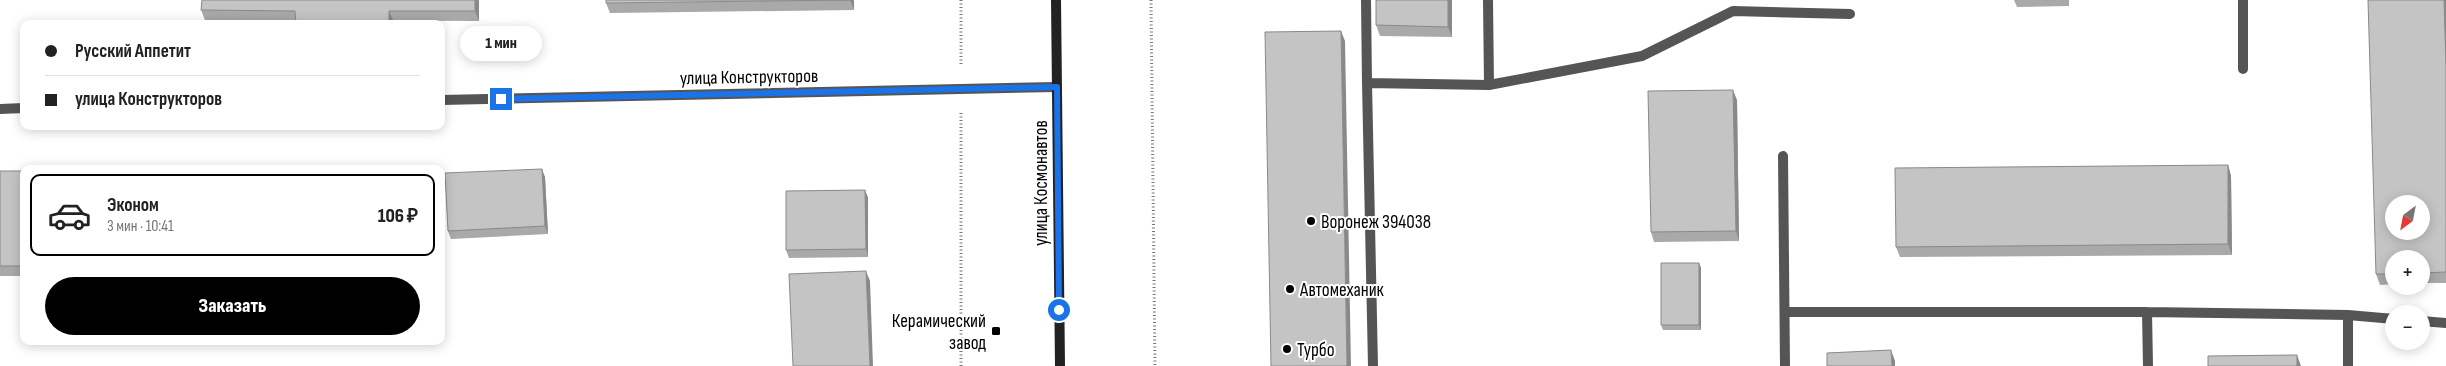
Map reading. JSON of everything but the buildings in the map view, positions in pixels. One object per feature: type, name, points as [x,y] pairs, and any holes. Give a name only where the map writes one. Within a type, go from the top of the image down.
[{"type":"main road","name":"улица Космонавтов","points":[[1056,0],[1060,366]]},
{"type":"street","points":[[1366,0],[1373,366]]},
{"type":"street","points":[[1488,0],[1489,85]]},
{"type":"street","points":[[2243,0],[2243,69]]},
{"type":"street","points":[[1368,83],[1489,85],[1642,56],[1733,10],[1850,14]]},
{"type":"street","name":"улица Конструкторов","points":[[445,100],[1057,87]]},
{"type":"street","points":[[0,109],[20,108]]},
{"type":"street","points":[[1783,156],[1785,366]]},
{"type":"street","points":[[1785,312],[2148,312],[2348,315],[2385,317]]},
{"type":"street","points":[[2148,312],[2148,366]]},
{"type":"street","points":[[2348,315],[2348,366]]},
{"type":"street","points":[[2430,322],[2446,323]]},
{"type":"path","points":[[961,0],[961,366]]},
{"type":"path","points":[[1151,0],[1155,366]]},
{"type":"place","name":"Воронеж 394038","points":[[1311,221]]},
{"type":"place","name":"Автомеханик","points":[[1290,289]]},
{"type":"place","name":"Керамический завод","points":[[996,331]]},
{"type":"place","name":"Турбо","points":[[1287,349]]},
{"type":"route","points":[[501,99],[1057,87],[1059,310]]}]
